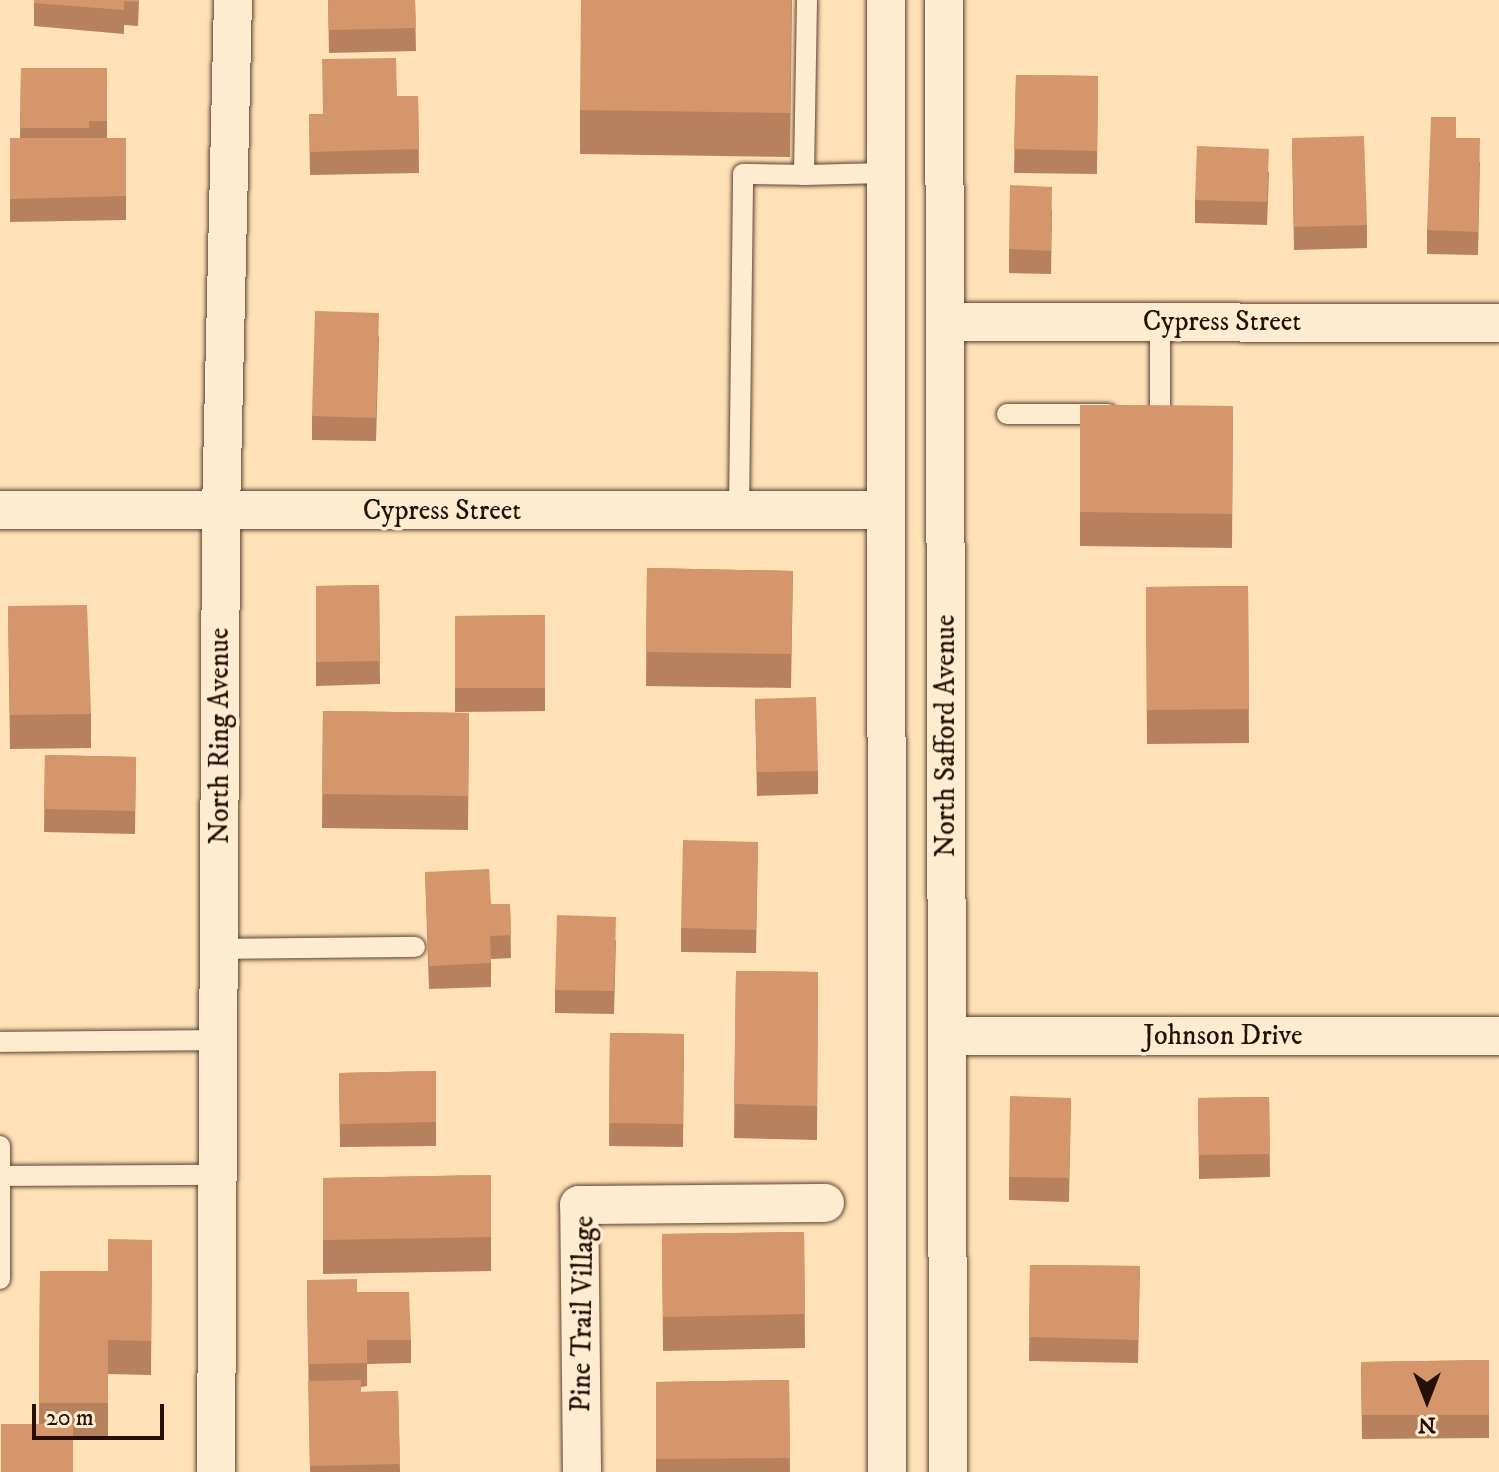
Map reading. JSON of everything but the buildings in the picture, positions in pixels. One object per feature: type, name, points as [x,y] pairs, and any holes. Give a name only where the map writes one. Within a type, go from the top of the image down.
[{"type":"street","name":"North Ring Avenue","points":[[216,1472],[221,512],[233,0]]},
{"type":"street","points":[[886,0],[887,1472]]},
{"type":"street","name":"North Safford Avenue","points":[[944,0],[948,1472]]},
{"type":"street","name":"Cypress Street","points":[[945,322],[1499,323]]},
{"type":"street","name":"Cypress Street","points":[[0,510],[884,510]]},
{"type":"street","name":"Johnson Drive","points":[[947,1036],[1499,1036]]},
{"type":"street","name":"Pine Trail Village","points":[[582,1472],[579,1205],[825,1203]]},
{"type":"lane","points":[[804,175],[807,0]]},
{"type":"lane","points":[[739,511],[743,174],[885,173]]},
{"type":"lane","points":[[1160,322],[1160,414]]},
{"type":"lane","points":[[1007,414],[1190,414]]},
{"type":"lane","points":[[219,949],[415,947]]},
{"type":"lane","points":[[0,1042],[218,1040]]},
{"type":"lane","points":[[0,1146],[0,1279]]},
{"type":"lane","points":[[0,1176],[217,1175]]}]
